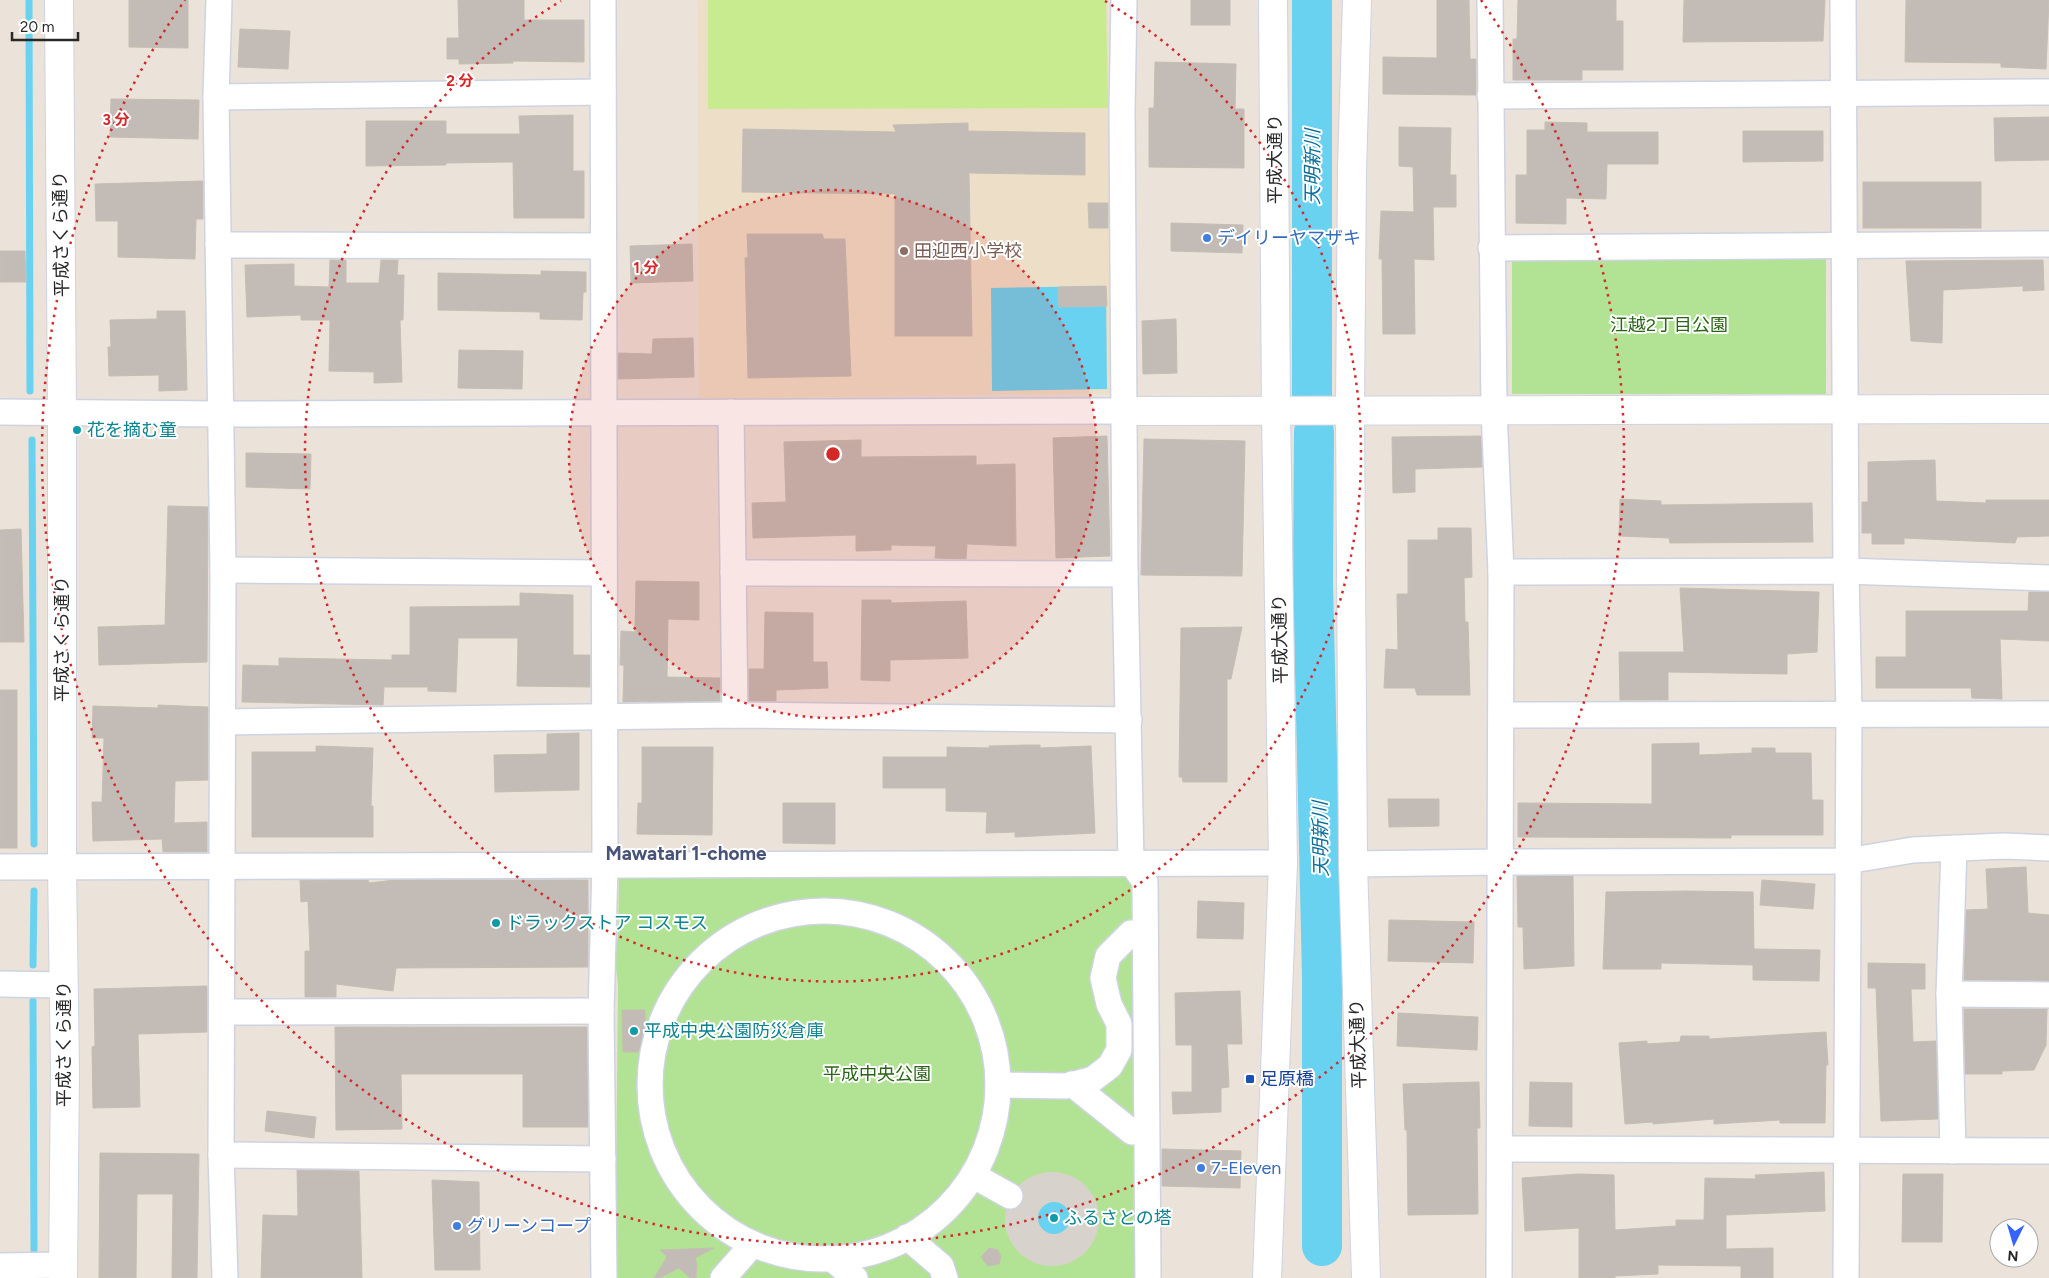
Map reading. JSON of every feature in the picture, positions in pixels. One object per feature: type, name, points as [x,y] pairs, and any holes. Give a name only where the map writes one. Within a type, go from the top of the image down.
[{"type":"street","name":"平成さくら通り","points":[[59,0],[62,414],[62,867],[65,1070],[63,1272]]},
{"type":"street","points":[[219,0],[216,98],[223,570],[224,722],[221,866],[221,1155],[225,1278]]},
{"type":"street","points":[[603,0],[605,866],[601,1011],[604,1278]]},
{"type":"street","points":[[1124,0],[1122,111],[1125,574],[1131,862],[1145,882],[1148,1278]]},
{"type":"street","name":"平成大通り","points":[[1267,1278],[1283,863],[1283,411],[1274,0]]},
{"type":"street","name":"平成大通り","points":[[1357,0],[1343,411],[1353,864],[1366,1278]]},
{"type":"street","points":[[1490,0],[1494,410],[1501,572],[1499,1278]]},
{"type":"street","points":[[1843,0],[1846,571],[1849,713],[1846,1278]]},
{"type":"street","points":[[216,98],[603,92]]},
{"type":"street","points":[[1490,96],[2049,92]]},
{"type":"street","points":[[1491,248],[2049,244]]},
{"type":"street","points":[[218,245],[603,246]]},
{"type":"street","points":[[0,412],[221,414],[1845,408],[2049,409]]},
{"type":"street","points":[[731,412],[735,715]]},
{"type":"street","points":[[223,570],[604,573]]},
{"type":"street","points":[[1501,572],[1846,571],[2049,578]]},
{"type":"street","points":[[734,573],[1125,574]]},
{"type":"street","points":[[1501,715],[2049,714]]},
{"type":"street","points":[[224,722],[735,715],[1129,720]]},
{"type":"street","points":[[1953,1151],[1949,994],[1954,848]]},
{"type":"street","points":[[1353,864],[1847,861],[1913,850],[2049,848]]},
{"type":"street","points":[[0,867],[605,866],[825,869],[1131,862],[1283,863]]},
{"type":"street","points":[[1104,870],[1130,874],[1133,1278]]},
{"type":"street","points":[[803,911],[858,913],[910,932],[953,966],[984,1012],[999,1065],[998,1085],[996,1120],[974,1176],[934,1222],[880,1251],[820,1260],[760,1248],[708,1216],[670,1170],[650,1112],[651,1052],[670,1000],[704,957],[749,926],[803,911]]},
{"type":"street","points":[[998,1085],[1072,1084],[1093,1079],[1110,1066],[1119,1050],[1119,1024],[1108,1004],[1103,978],[1108,956],[1131,933]]},
{"type":"street","points":[[0,984],[64,985]]},
{"type":"street","points":[[1949,994],[2049,995]]},
{"type":"street","points":[[222,1012],[601,1011]]},
{"type":"street","points":[[1072,1084],[1132,1132]]},
{"type":"street","points":[[1500,1148],[2049,1151]]},
{"type":"street","points":[[221,1155],[603,1159]]},
{"type":"street","points":[[974,1176],[1010,1196]]},
{"type":"street","points":[[907,1237],[941,1266],[946,1278]]},
{"type":"street","points":[[723,1278],[753,1244]]},
{"type":"street","points":[[831,1258],[855,1278]]},
{"type":"street","points":[[0,1266],[63,1272]]},
{"type":"shaded area","name":"田迎西小学校","points":[[697,0],[1108,0],[1111,393],[699,399]]},
{"type":"shaded area","points":[[1052,1172],[1070,1175],[1085,1186],[1096,1201],[1099,1219],[1096,1237],[1085,1252],[1070,1263],[1052,1266],[1034,1263],[1019,1252],[1008,1237],[1005,1219],[1008,1201],[1019,1186],[1034,1175]]},
{"type":"green space","points":[[708,0],[1106,0],[1108,108],[708,109]]},
{"type":"green space","name":"江越2丁目公園","points":[[1512,256],[1826,256],[1826,394],[1512,394]]},
{"type":"green space","name":"平成中央公園","points":[[1133,870],[1138,1278],[615,1278],[618,986],[615,958],[618,934],[619,875]]},
{"type":"water","points":[[1106,286],[1107,389],[992,391],[991,288]]},
{"type":"water","points":[[1054,1202],[1065,1207],[1070,1218],[1065,1229],[1054,1234],[1043,1229],[1038,1218],[1043,1207]]},
{"type":"building","points":[[129,0],[188,0],[188,48],[129,47]]},
{"type":"building","points":[[458,0],[524,0],[524,20],[584,20],[584,62],[513,61],[513,63],[459,64],[459,59],[447,59],[447,38],[459,38]]},
{"type":"building","points":[[1191,0],[1230,0],[1230,25],[1191,25]]},
{"type":"building","points":[[1437,0],[1469,0],[1470,59],[1476,59],[1476,95],[1383,94],[1383,57],[1437,58]]},
{"type":"building","points":[[1518,0],[1616,0],[1616,21],[1623,21],[1623,70],[1582,70],[1582,80],[1513,80],[1513,39],[1517,39]]},
{"type":"building","points":[[1684,0],[1825,0],[1823,41],[1683,42]]},
{"type":"building","points":[[1906,0],[2049,0],[2046,69],[2001,67],[2001,63],[1905,62]]},
{"type":"building","points":[[240,29],[290,31],[288,69],[238,67]]},
{"type":"building","points":[[1155,62],[1236,64],[1235,109],[1244,109],[1244,168],[1149,167],[1149,108],[1154,108]]},
{"type":"building","points":[[111,99],[199,100],[198,139],[110,137]]},
{"type":"building","points":[[573,115],[573,171],[584,171],[584,218],[514,218],[513,162],[366,166],[366,121],[446,121],[446,134],[520,134],[519,116]]},
{"type":"building","points":[[2049,117],[2049,160],[1995,161],[1994,118]]},
{"type":"building","points":[[1545,122],[1587,123],[1587,132],[1658,132],[1658,164],[1607,164],[1606,199],[1566,198],[1566,224],[1516,223],[1516,175],[1527,175],[1527,130],[1545,130]]},
{"type":"building","points":[[968,123],[968,131],[1085,133],[1085,175],[969,173],[972,336],[895,336],[895,194],[742,192],[743,129],[896,132],[893,125]]},
{"type":"building","points":[[1399,127],[1451,128],[1450,175],[1456,175],[1456,207],[1433,207],[1434,260],[1414,259],[1415,334],[1383,334],[1382,259],[1379,259],[1381,211],[1414,212],[1413,167],[1399,166]]},
{"type":"building","points":[[1743,131],[1823,131],[1823,161],[1743,162]]},
{"type":"building","points":[[203,181],[203,219],[196,219],[195,259],[118,257],[118,221],[96,221],[95,184]]},
{"type":"building","points":[[1863,182],[1981,182],[1981,228],[1863,228]]},
{"type":"building","points":[[1088,203],[1108,203],[1108,228],[1089,228]]},
{"type":"building","name":"デイリーヤマザキ","points":[[1171,223],[1243,225],[1242,253],[1171,251]]},
{"type":"building","points":[[747,234],[822,234],[824,239],[845,239],[851,376],[748,378],[745,258],[748,257]]},
{"type":"building","points":[[692,244],[693,281],[631,283],[630,246]]},
{"type":"building","points":[[0,251],[25,251],[26,282],[0,282]]},
{"type":"building","points":[[330,260],[346,260],[346,283],[379,283],[381,260],[398,260],[397,275],[404,275],[403,320],[400,320],[402,382],[374,383],[374,372],[329,371],[330,320],[301,320],[301,315],[247,317],[245,265],[294,264],[294,286],[329,287]]},
{"type":"building","points":[[2043,260],[2044,290],[2023,291],[2023,286],[1943,290],[1942,343],[1911,341],[1906,261]]},
{"type":"building","points":[[541,271],[586,272],[586,292],[583,292],[582,320],[540,319],[540,312],[438,310],[438,273],[541,275]]},
{"type":"building","points":[[1106,286],[1107,306],[1059,307],[1058,287]]},
{"type":"building","points":[[157,311],[185,311],[187,390],[159,391],[159,375],[109,376],[108,347],[111,347],[110,320],[157,319]]},
{"type":"building","points":[[1176,319],[1177,373],[1143,374],[1142,321]]},
{"type":"building","points":[[693,338],[694,377],[618,379],[618,353],[652,354],[653,339]]},
{"type":"building","points":[[459,350],[523,351],[522,389],[458,388]]},
{"type":"building","points":[[1107,436],[1110,556],[1056,558],[1053,438]]},
{"type":"building","points":[[1481,436],[1482,467],[1415,469],[1415,492],[1393,493],[1392,437]]},
{"type":"building","points":[[1144,439],[1245,441],[1242,576],[1141,575]]},
{"type":"building","points":[[861,440],[861,457],[976,456],[976,465],[1015,464],[1016,546],[967,544],[966,559],[935,558],[936,546],[891,545],[891,550],[856,551],[856,535],[753,538],[752,503],[786,502],[784,442]]},
{"type":"building","points":[[246,453],[311,454],[310,489],[246,487]]},
{"type":"building","points":[[1935,460],[1936,501],[1986,503],[1986,500],[2049,500],[2049,536],[2017,537],[2015,543],[1904,538],[1904,544],[1872,544],[1872,533],[1862,533],[1862,502],[1868,502],[1868,462]]},
{"type":"building","points":[[1620,499],[1661,501],[1661,505],[1812,503],[1813,542],[1670,543],[1669,538],[1619,536]]},
{"type":"building","points":[[168,506],[208,507],[207,662],[99,665],[98,627],[165,625]]},
{"type":"building","points":[[1438,528],[1471,528],[1472,577],[1464,578],[1465,622],[1468,622],[1470,695],[1417,695],[1415,688],[1384,688],[1386,649],[1398,650],[1397,594],[1408,594],[1408,540],[1438,540]]},
{"type":"building","points":[[21,529],[24,642],[0,642],[0,530]]},
{"type":"building","points":[[636,581],[699,582],[699,620],[668,619],[667,677],[720,678],[720,701],[623,702],[624,665],[620,665],[621,631],[635,632]]},
{"type":"building","points":[[1680,588],[1819,592],[1817,652],[1787,654],[1787,674],[1668,672],[1668,700],[1620,700],[1619,652],[1684,652]]},
{"type":"building","points":[[2029,592],[2049,592],[2049,641],[2000,639],[2002,699],[1972,698],[1971,688],[1876,688],[1876,657],[1906,657],[1906,611],[2028,611]]},
{"type":"building","points":[[520,593],[573,595],[573,655],[590,655],[590,687],[517,686],[518,638],[458,638],[456,692],[428,691],[428,687],[384,687],[383,705],[242,702],[243,665],[279,666],[279,658],[392,660],[392,655],[410,655],[410,607],[520,606]]},
{"type":"building","points":[[862,600],[891,600],[891,603],[966,601],[968,658],[890,660],[890,681],[861,680]]},
{"type":"building","points":[[765,612],[813,613],[813,662],[827,662],[828,688],[776,690],[776,701],[749,701],[749,669],[764,669]]},
{"type":"building","points":[[1242,627],[1231,679],[1227,679],[1227,782],[1183,782],[1182,777],[1179,777],[1181,628]]},
{"type":"building","points":[[0,690],[17,690],[17,848],[0,848]]},
{"type":"building","points":[[158,705],[208,707],[208,780],[175,781],[174,823],[207,822],[207,852],[163,852],[162,839],[93,841],[92,802],[102,802],[104,738],[92,738],[93,706],[158,708]]},
{"type":"building","points":[[579,733],[579,790],[495,792],[494,755],[547,754],[547,734]]},
{"type":"building","points":[[1699,743],[1699,755],[1752,753],[1752,748],[1775,748],[1775,753],[1811,753],[1812,800],[1823,800],[1823,835],[1731,835],[1731,838],[1518,837],[1518,803],[1652,804],[1652,744]]},
{"type":"building","points":[[1040,745],[1040,748],[1091,746],[1095,833],[1015,837],[1015,832],[986,833],[987,812],[946,811],[946,788],[883,788],[883,757],[947,757],[947,747],[989,748],[989,746]]},
{"type":"building","points":[[316,746],[373,748],[371,806],[373,806],[373,837],[252,837],[252,752],[316,752]]},
{"type":"building","points":[[642,747],[713,747],[712,835],[637,834],[638,803],[642,803]]},
{"type":"building","points":[[1388,799],[1439,799],[1439,826],[1389,827]]},
{"type":"building","points":[[783,803],[835,803],[835,844],[783,843]]},
{"type":"building","points":[[2026,867],[2028,913],[2049,915],[2049,981],[1964,980],[1966,910],[1988,909],[1986,869]]},
{"type":"building","points":[[1517,876],[1573,876],[1574,966],[1524,969],[1523,927],[1518,927]]},
{"type":"building","points":[[300,880],[368,880],[369,883],[395,880],[588,880],[588,967],[396,968],[393,991],[336,984],[336,997],[305,997],[305,951],[310,951],[308,901],[301,902]]},
{"type":"building","points":[[1762,880],[1815,884],[1813,909],[1760,905]]},
{"type":"building","points":[[1606,892],[1753,892],[1754,949],[1820,950],[1819,981],[1753,980],[1753,965],[1661,963],[1661,969],[1603,969]]},
{"type":"building","points":[[1198,901],[1244,903],[1243,939],[1197,938]]},
{"type":"building","points":[[1389,920],[1474,922],[1473,963],[1388,961]]},
{"type":"building","points":[[1868,963],[1925,964],[1925,989],[1911,989],[1913,1042],[1936,1041],[1938,1119],[1881,1121],[1876,988],[1868,988]]},
{"type":"building","points":[[207,986],[207,1032],[138,1034],[140,1107],[93,1108],[92,1047],[95,1046],[94,989]]},
{"type":"building","points":[[1240,991],[1242,1044],[1227,1044],[1229,1087],[1221,1088],[1221,1112],[1173,1114],[1172,1092],[1192,1092],[1192,1045],[1176,1045],[1175,993]]},
{"type":"building","points":[[1964,1009],[2047,1009],[2046,1045],[2034,1070],[2002,1071],[2002,1074],[1965,1074]]},
{"type":"building","name":"平成中央公園防災倉庫","points":[[622,1010],[645,1010],[646,1052],[623,1052]]},
{"type":"building","points":[[1398,1013],[1478,1017],[1477,1050],[1397,1046]]},
{"type":"building","points":[[335,1027],[587,1027],[588,1127],[523,1127],[523,1074],[401,1074],[402,1129],[336,1130]]},
{"type":"building","points":[[1826,1032],[1828,1065],[1826,1065],[1825,1123],[1780,1123],[1780,1120],[1714,1124],[1714,1119],[1653,1124],[1653,1122],[1625,1124],[1619,1043],[1647,1041],[1647,1044],[1680,1042],[1681,1036],[1709,1036],[1709,1039]]},
{"type":"building","points":[[1479,1082],[1480,1128],[1477,1128],[1478,1214],[1408,1215],[1407,1130],[1405,1130],[1403,1084]]},
{"type":"building","points":[[1530,1082],[1572,1083],[1572,1127],[1529,1126]]},
{"type":"building","points":[[267,1111],[316,1117],[314,1138],[265,1131]]},
{"type":"building","name":"7-Eleven","points":[[1162,1149],[1241,1151],[1240,1188],[1162,1186]]},
{"type":"building","points":[[100,1153],[199,1154],[197,1278],[172,1278],[173,1194],[137,1194],[136,1278],[99,1278]]},
{"type":"building","points":[[297,1170],[359,1171],[362,1278],[261,1278],[263,1215],[298,1216]]},
{"type":"building","points":[[1824,1172],[1825,1211],[1726,1215],[1726,1249],[1773,1248],[1773,1278],[1741,1278],[1741,1266],[1658,1265],[1658,1274],[1615,1276],[1615,1278],[1579,1278],[1579,1228],[1525,1231],[1522,1178],[1578,1174],[1614,1175],[1615,1230],[1676,1226],[1676,1220],[1704,1220],[1705,1178],[1756,1179],[1755,1175]]},
{"type":"building","points":[[1903,1174],[1943,1174],[1942,1242],[1902,1242]]},
{"type":"building","name":"グリーンコープ","points":[[432,1180],[479,1182],[480,1270],[435,1270]]},
{"type":"building","points":[[714,1248],[695,1258],[697,1264],[696,1278],[690,1278],[679,1268],[660,1278],[654,1278],[667,1257],[660,1250]]},
{"type":"building","points":[[989,1248],[998,1250],[1001,1257],[999,1264],[988,1266],[981,1257]]},
{"type":"waterway","points":[[29,0],[30,391]]},
{"type":"waterway","name":"天明新川","points":[[1312,0],[1312,395]]},
{"type":"waterway","name":"天明新川","points":[[1314,432],[1313,583],[1322,977],[1322,1246]]},
{"type":"waterway","points":[[32,440],[34,844]]},
{"type":"waterway","points":[[33,965],[34,891]]},
{"type":"waterway","points":[[33,1001],[34,1250]]},
{"type":"place","name":"デイリーヤマザキ","points":[[1207,238]]},
{"type":"place","name":"田迎西小学校","points":[[904,251]]},
{"type":"place","name":"花を摘む童","points":[[77,430]]},
{"type":"place","name":"ドラックストア コスモス","points":[[496,923]]},
{"type":"place","name":"平成中央公園防災倉庫","points":[[634,1031]]},
{"type":"place","name":"足原橋","points":[[1250,1079]]},
{"type":"place","name":"7-Eleven","points":[[1201,1168]]},
{"type":"place","name":"ふるさとの塔","points":[[1054,1218]]},
{"type":"place","name":"グリーンコープ","points":[[457,1226]]},
{"type":"district","name":"Mawatari 1-chome","points":[[686,853]]}]
